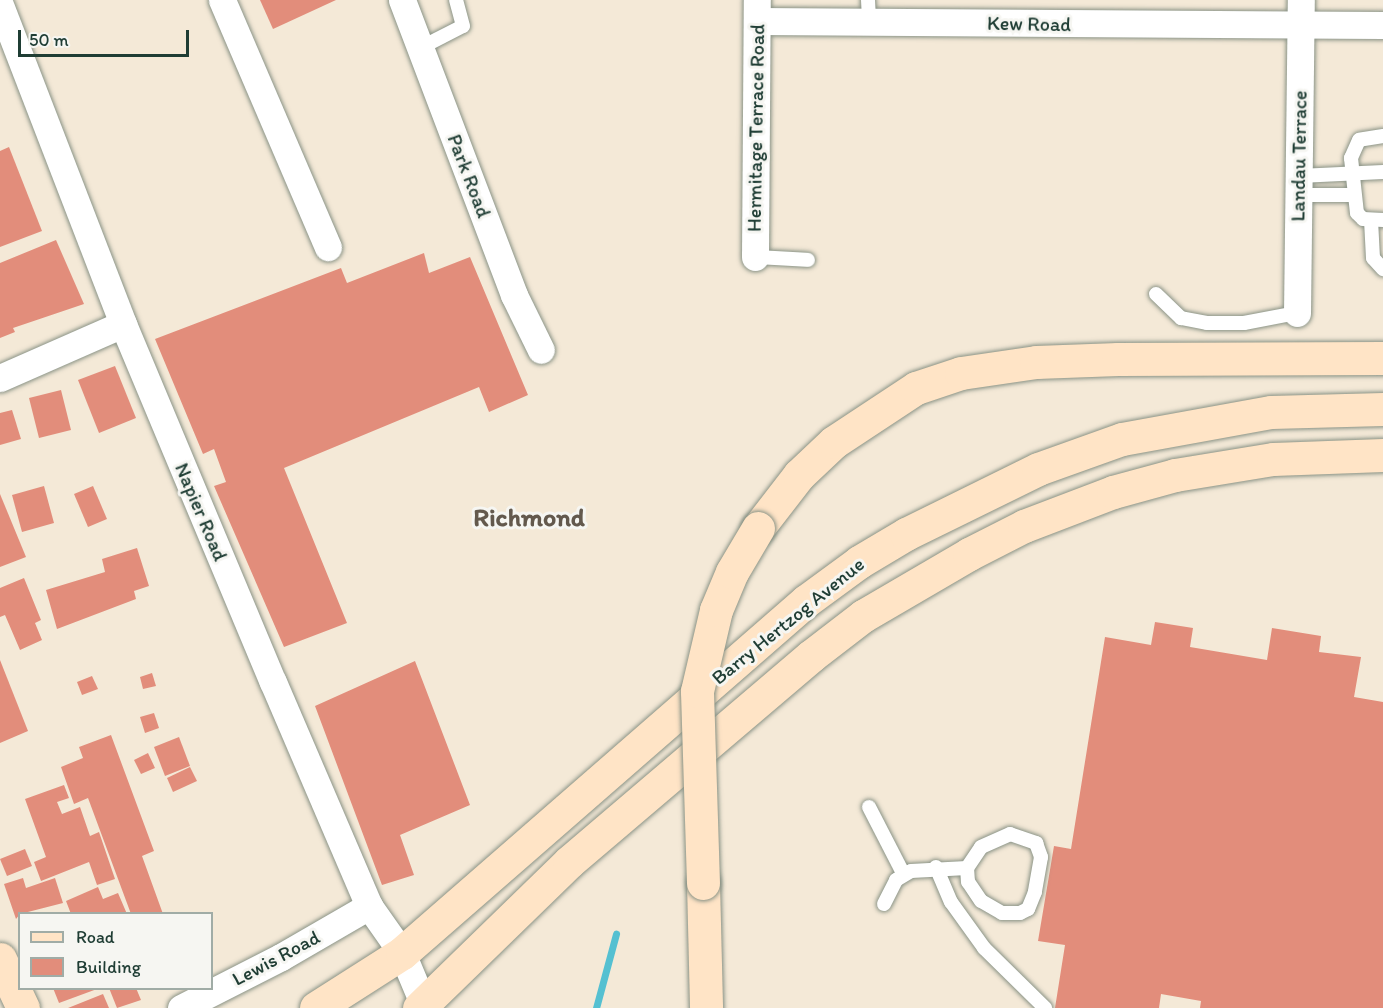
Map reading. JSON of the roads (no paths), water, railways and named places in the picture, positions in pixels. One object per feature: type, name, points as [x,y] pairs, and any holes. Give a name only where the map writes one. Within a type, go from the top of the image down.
[{"type":"main road","points":[[706,1008],[697,691],[716,610],[732,572],[758,528],[799,475],[834,442],[908,393],[961,373],[1008,365],[1118,359],[1383,358]]},
{"type":"main road","name":"Barry Hertzog Avenue","points":[[316,1008],[402,953],[807,601],[859,562],[906,534],[999,485],[1122,439],[1270,412],[1383,409]]},
{"type":"main road","name":"Barry Hertzog Avenue","points":[[422,1007],[569,862],[811,656],[863,616],[969,554],[1024,526],[1113,492],[1175,475],[1273,459],[1383,455]]},
{"type":"main road","points":[[0,958],[23,1008]]},
{"type":"street","points":[[222,0],[328,247]]},
{"type":"street","name":"Park Road","points":[[402,0],[514,295],[541,350]]},
{"type":"street","name":"Landau Terrace","points":[[1297,313],[1301,0]]},
{"type":"street","name":"Napier Road","points":[[0,5],[123,324],[369,906],[402,953],[422,1007]]},
{"type":"street","name":"Kew Road","points":[[757,11],[868,11],[1301,27],[1383,25]]},
{"type":"street","name":"Hermitage Terrace Road","points":[[755,257],[757,11]]},
{"type":"street","points":[[0,378],[123,324]]},
{"type":"street","name":"Lewis Road","points":[[181,1008],[281,957],[369,906]]},
{"type":"lane","points":[[420,48],[463,26],[456,0]]},
{"type":"lane","points":[[1383,135],[1356,142],[1351,158],[1353,195],[1359,215],[1377,220],[1373,258],[1383,268]]},
{"type":"lane","points":[[1299,185],[1383,171]]},
{"type":"lane","points":[[1299,185],[1353,195]]},
{"type":"lane","points":[[755,257],[808,260]]},
{"type":"lane","points":[[1156,294],[1181,318],[1207,323],[1244,323],[1297,313]]},
{"type":"lane","points":[[869,807],[904,875]]},
{"type":"lane","points":[[1010,834],[1036,843],[1041,857],[1035,892],[1028,909],[1020,913],[1002,913],[981,901],[968,882],[967,868],[981,847],[1010,834]]},
{"type":"lane","points":[[936,867],[951,902],[984,948],[1045,1008]]},
{"type":"lane","points":[[884,904],[896,880],[904,875],[936,867],[967,868]]},
{"type":"waterway","points":[[596,1008],[616,934]]},
{"type":"district","name":"Richmond","points":[[529,518]]}]
